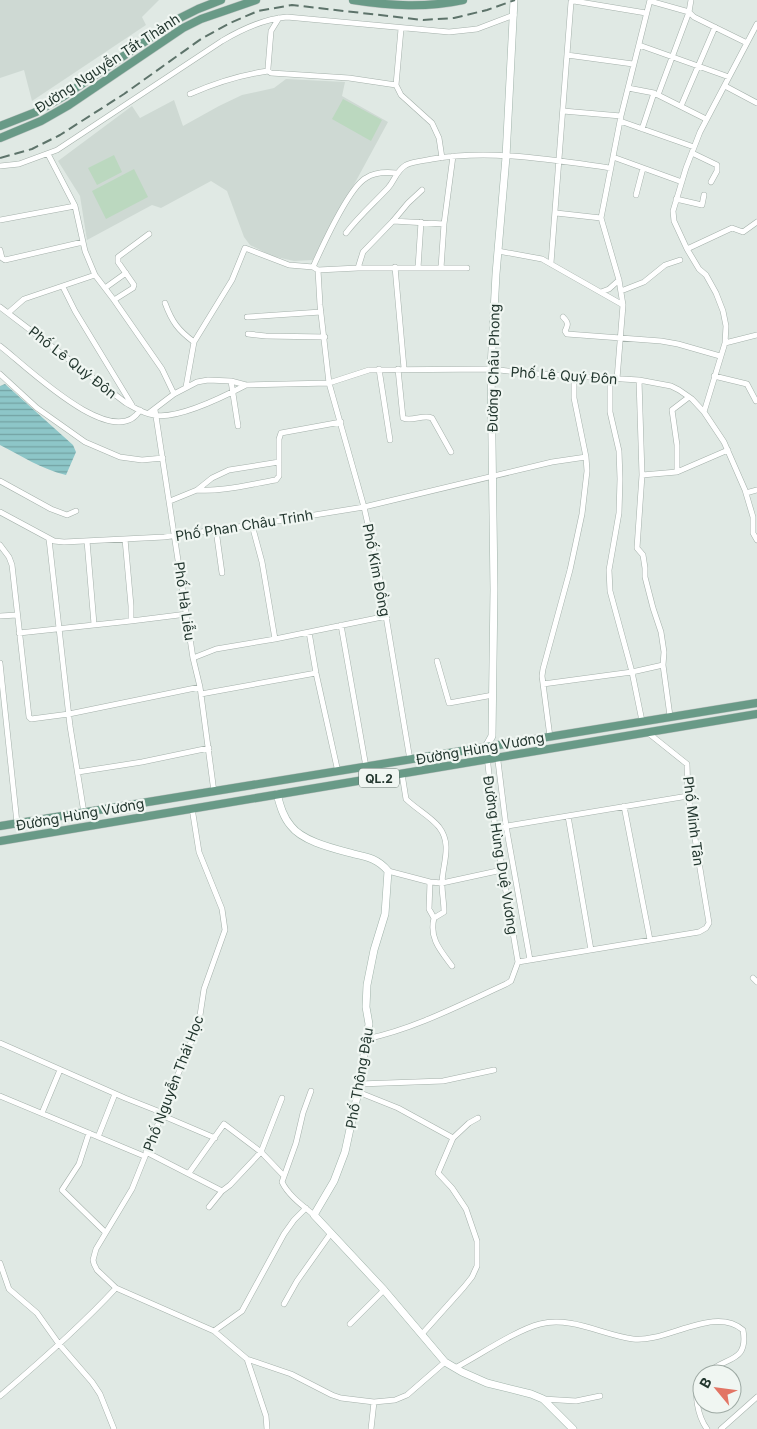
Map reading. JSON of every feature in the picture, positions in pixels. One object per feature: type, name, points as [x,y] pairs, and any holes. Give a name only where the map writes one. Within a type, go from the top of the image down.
[{"type":"main road","name":"Đường Nguyễn Tất Thành","points":[[0,138],[56,113],[184,28],[213,14],[256,0]]},
{"type":"main road","points":[[353,0],[422,6],[463,0]]},
{"type":"main road","name":"Đường Nguyễn Tất Thành","points":[[0,126],[36,112],[64,96],[180,18],[217,1]]},
{"type":"main road","name":"Đường Hùng Vương","points":[[0,826],[757,703]]},
{"type":"main road","name":"Đường Hùng Vương","points":[[0,841],[757,714]]},
{"type":"main road","points":[[148,802],[150,815]]},
{"type":"street","name":"Đường Châu Phong","points":[[496,745],[492,736],[494,589],[490,369],[506,157],[514,0]]},
{"type":"street","points":[[552,263],[572,1],[576,0],[646,13]]},
{"type":"street","points":[[618,379],[623,305],[622,291],[601,218],[633,64],[650,0],[689,12],[694,17],[747,43]]},
{"type":"street","points":[[642,129],[672,56],[692,0]]},
{"type":"street","points":[[213,14],[217,1]]},
{"type":"street","points":[[0,166],[18,164],[57,150],[230,36],[252,26],[279,18],[287,17],[449,32],[486,26],[514,16]]},
{"type":"street","points":[[268,71],[271,32],[279,18]]},
{"type":"street","points":[[704,412],[725,343],[726,326],[716,293],[706,275],[699,269],[687,249],[674,221],[673,211],[693,150],[706,119],[757,23]]},
{"type":"street","points":[[681,106],[715,27]]},
{"type":"street","points":[[401,28],[396,85],[401,95],[432,123],[439,138],[442,158]]},
{"type":"street","points":[[638,45],[729,77]]},
{"type":"street","points":[[567,55],[633,64]]},
{"type":"street","points":[[190,94],[217,82],[268,71],[277,75],[349,78],[396,85]]},
{"type":"street","points":[[725,86],[757,104]]},
{"type":"street","points":[[628,88],[656,94],[706,119]]},
{"type":"street","points":[[563,111],[621,119],[693,150],[717,165],[717,171],[711,182]]},
{"type":"street","points":[[48,154],[75,206],[85,251],[95,275],[162,369],[174,394]]},
{"type":"street","points":[[441,268],[444,224],[453,156]]},
{"type":"street","points":[[313,266],[335,222],[360,182],[380,173],[396,173],[410,163],[453,156],[506,157],[559,161],[611,168]]},
{"type":"street","points":[[613,157],[682,182]]},
{"type":"street","points":[[636,195],[643,168]]},
{"type":"street","points":[[346,233],[356,220],[388,188],[394,180],[396,173]]},
{"type":"street","points":[[358,268],[363,252],[422,190]]},
{"type":"street","points":[[676,199],[702,205],[704,195]]},
{"type":"street","points":[[0,220],[75,206]]},
{"type":"street","points":[[556,213],[601,218]]},
{"type":"street","points":[[394,221],[444,224]]},
{"type":"street","points":[[418,268],[421,222]]},
{"type":"street","points":[[687,249],[730,229],[734,228],[744,232],[757,222]]},
{"type":"street","points":[[114,300],[133,288],[132,282],[118,262],[118,257],[149,234]]},
{"type":"street","points":[[0,250],[2,258],[5,260],[83,242]]},
{"type":"street","points":[[186,387],[194,342],[232,280],[245,248],[290,265],[313,266],[318,270],[467,268]]},
{"type":"street","points":[[498,251],[536,257],[552,263],[623,305]]},
{"type":"street","points":[[622,291],[644,282],[666,265],[680,260]]},
{"type":"street","points":[[395,268],[403,418],[407,420],[428,416],[432,418],[451,452]]},
{"type":"street","name":"Phố Kim Đồng","points":[[318,270],[329,383],[364,507],[387,616],[410,760]]},
{"type":"street","points":[[105,288],[126,274]]},
{"type":"street","points":[[8,313],[24,299],[95,275]]},
{"type":"street","points":[[601,292],[619,280]]},
{"type":"street","points":[[63,287],[75,311],[133,407]]},
{"type":"street","points":[[165,303],[171,319],[181,332],[194,342]]},
{"type":"street","name":"Phố Lê Quý Đôn","points":[[0,307],[107,389],[133,407],[149,414],[190,410],[212,402],[246,385]]},
{"type":"street","points":[[246,317],[321,312]]},
{"type":"street","points":[[563,318],[568,321],[565,331],[567,334],[662,340],[720,356]]},
{"type":"street","points":[[248,334],[325,337]]},
{"type":"street","points":[[725,343],[757,335]]},
{"type":"street","points":[[0,346],[77,408],[117,422],[131,420],[140,410]]},
{"type":"street","points":[[379,369],[390,440]]},
{"type":"street","name":"Phố Lê Quý Đôn","points":[[155,413],[174,394],[197,382],[208,380],[231,381],[246,385],[329,383],[379,369],[490,369],[639,380],[671,386],[689,397],[704,412],[728,450],[755,517],[753,532],[757,540]]},
{"type":"street","points":[[0,374],[37,408],[85,442],[120,457],[142,460],[163,458]]},
{"type":"street","points":[[550,737],[543,684],[543,669],[570,570],[582,514],[587,471],[574,398],[574,375]]},
{"type":"street","points":[[714,376],[747,384],[756,400]]},
{"type":"street","points":[[610,378],[610,412],[619,452],[620,479],[619,514],[608,579],[632,672],[642,721]]},
{"type":"street","points":[[639,380],[642,475],[637,548],[643,555],[649,592],[661,632],[664,652],[663,665],[670,716]]},
{"type":"street","points":[[231,381],[238,426]]},
{"type":"street","points":[[677,472],[676,440],[672,410],[689,397]]},
{"type":"street","name":"Phố Hà Liễu","points":[[155,413],[193,658],[200,687],[214,792]]},
{"type":"street","points":[[197,490],[215,491],[276,480],[280,476],[279,439],[282,434],[341,422]]},
{"type":"street","points":[[642,475],[677,472],[728,450]]},
{"type":"street","name":"Phố Phan Châu Trinh","points":[[0,512],[49,539],[64,542],[175,535],[364,507],[552,462],[586,457]]},
{"type":"street","points":[[170,502],[197,490],[212,478],[229,470],[279,462]]},
{"type":"street","points":[[0,481],[51,509],[67,515],[76,511]]},
{"type":"street","points":[[746,493],[757,490]]},
{"type":"street","points":[[252,525],[262,562],[275,639]]},
{"type":"street","points":[[216,530],[222,573]]},
{"type":"street","points":[[49,539],[58,628],[84,813]]},
{"type":"street","points":[[125,539],[132,606],[131,621]]},
{"type":"street","points":[[87,541],[94,624]]},
{"type":"street","points":[[0,545],[9,557],[12,565],[29,717],[33,720],[200,687]]},
{"type":"street","points":[[19,634],[187,614]]},
{"type":"street","points":[[0,616],[17,615]]},
{"type":"street","points":[[193,658],[216,649],[387,616]]},
{"type":"street","points":[[341,625],[366,767]]},
{"type":"street","points":[[309,632],[338,772]]},
{"type":"street","points":[[437,661],[449,703],[493,695]]},
{"type":"street","points":[[0,663],[17,823]]},
{"type":"street","points":[[543,684],[632,672],[663,665]]},
{"type":"street","points":[[201,694],[316,673]]},
{"type":"street","name":"Phố Minh Tân","points":[[648,732],[687,764],[688,796],[709,923],[706,928],[699,932],[650,940]]},
{"type":"street","name":"Đường Châu Phong","points":[[486,747],[492,736]]},
{"type":"street","name":"Đường Hùng Duệ Vương","points":[[496,745],[506,826],[530,960]]},
{"type":"street","name":"Đường Hùng Duệ Vương","points":[[486,747],[495,828],[518,962]]},
{"type":"street","points":[[78,772],[142,762],[209,748]]},
{"type":"street","points":[[402,774],[406,799],[433,820],[443,833],[447,853],[442,883],[444,912],[434,918]]},
{"type":"street","points":[[277,794],[285,816],[298,834],[334,848],[372,858],[381,863],[388,871],[430,882],[442,883],[502,870]]},
{"type":"street","points":[[495,828],[688,796]]},
{"type":"street","points":[[365,1039],[381,1036],[431,1018],[506,984],[511,981],[518,962],[650,940],[624,806]]},
{"type":"street","name":"Phố Nguyễn Thái Học","points":[[116,1288],[97,1270],[93,1260],[96,1249],[126,1200],[162,1114],[199,1022],[204,989],[225,930],[222,909],[199,852],[192,808]]},
{"type":"street","points":[[568,816],[591,950]]},
{"type":"street","name":"Phố Thông Đậu","points":[[314,1215],[343,1161],[358,1092],[365,1039],[369,1024],[366,1007],[368,973],[385,914],[388,871]]},
{"type":"street","points":[[430,882],[428,905],[434,918],[432,926],[434,942],[452,966]]},
{"type":"street","points":[[0,1043],[215,1138]]},
{"type":"street","points":[[42,1113],[60,1070]]},
{"type":"street","points":[[359,1084],[443,1081],[494,1070]]},
{"type":"street","points":[[311,1091],[282,1182],[384,1290],[446,1362],[486,1383],[543,1399],[576,1401],[600,1396]]},
{"type":"street","points":[[358,1092],[398,1108],[453,1138]]},
{"type":"street","points":[[98,1136],[115,1094]]},
{"type":"street","points":[[0,1096],[145,1154],[189,1173],[222,1191]]},
{"type":"street","points":[[210,1206],[222,1191],[261,1152],[282,1098]]},
{"type":"street","points":[[422,1334],[468,1282],[477,1266],[476,1241],[466,1209],[452,1188],[438,1172],[453,1138],[469,1123],[478,1118]]},
{"type":"street","points":[[189,1173],[224,1124],[261,1152],[284,1176]]},
{"type":"street","points":[[89,1133],[80,1164],[62,1190],[106,1232]]},
{"type":"street","points":[[214,1331],[242,1311],[284,1234],[306,1208]]},
{"type":"street","points":[[284,1304],[297,1281],[331,1233]]},
{"type":"street","points":[[0,1263],[10,1289],[37,1313],[59,1344],[92,1382],[100,1394],[114,1429]]},
{"type":"street","points":[[0,1396],[98,1308],[116,1288],[214,1331],[247,1359],[291,1374],[341,1398],[374,1402],[395,1400],[407,1395],[446,1362]]},
{"type":"street","points":[[350,1324],[384,1290]]},
{"type":"street","points":[[455,1368],[515,1335],[543,1324],[567,1324],[642,1339],[704,1324],[727,1321],[737,1324],[743,1330],[744,1336],[742,1350],[738,1356],[721,1364]]},
{"type":"street","points":[[247,1359],[266,1416],[267,1429]]},
{"type":"street","points":[[721,1429],[757,1397]]},
{"type":"street","points":[[543,1399],[573,1429]]},
{"type":"street","points":[[371,1429],[374,1402]]},
{"type":"street","points":[[700,1414],[707,1429]]},
{"type":"shaded area","points":[[0,0],[159,0],[142,17],[146,25],[32,101],[24,70],[0,78]]},
{"type":"shaded area","points":[[286,79],[345,82],[342,96],[388,122],[313,260],[294,261],[272,256],[250,245],[244,237],[227,191],[211,181],[161,208],[152,205],[87,240],[80,196],[58,161],[132,106],[140,118],[174,100],[183,126],[242,95],[274,88]]},
{"type":"green space","points":[[343,99],[382,120],[371,141],[332,119]]},
{"type":"green space","points":[[114,155],[122,172],[97,185],[88,168]]},
{"type":"green space","points":[[134,169],[148,197],[106,219],[92,191]]},
{"type":"water","points":[[5,384],[73,445],[76,452],[66,475],[40,466],[0,445],[0,386]]},
{"type":"railway","points":[[0,158],[32,149],[60,135],[124,94],[201,39],[230,23],[258,11],[292,5],[423,20],[454,18],[487,10],[515,0]]}]
